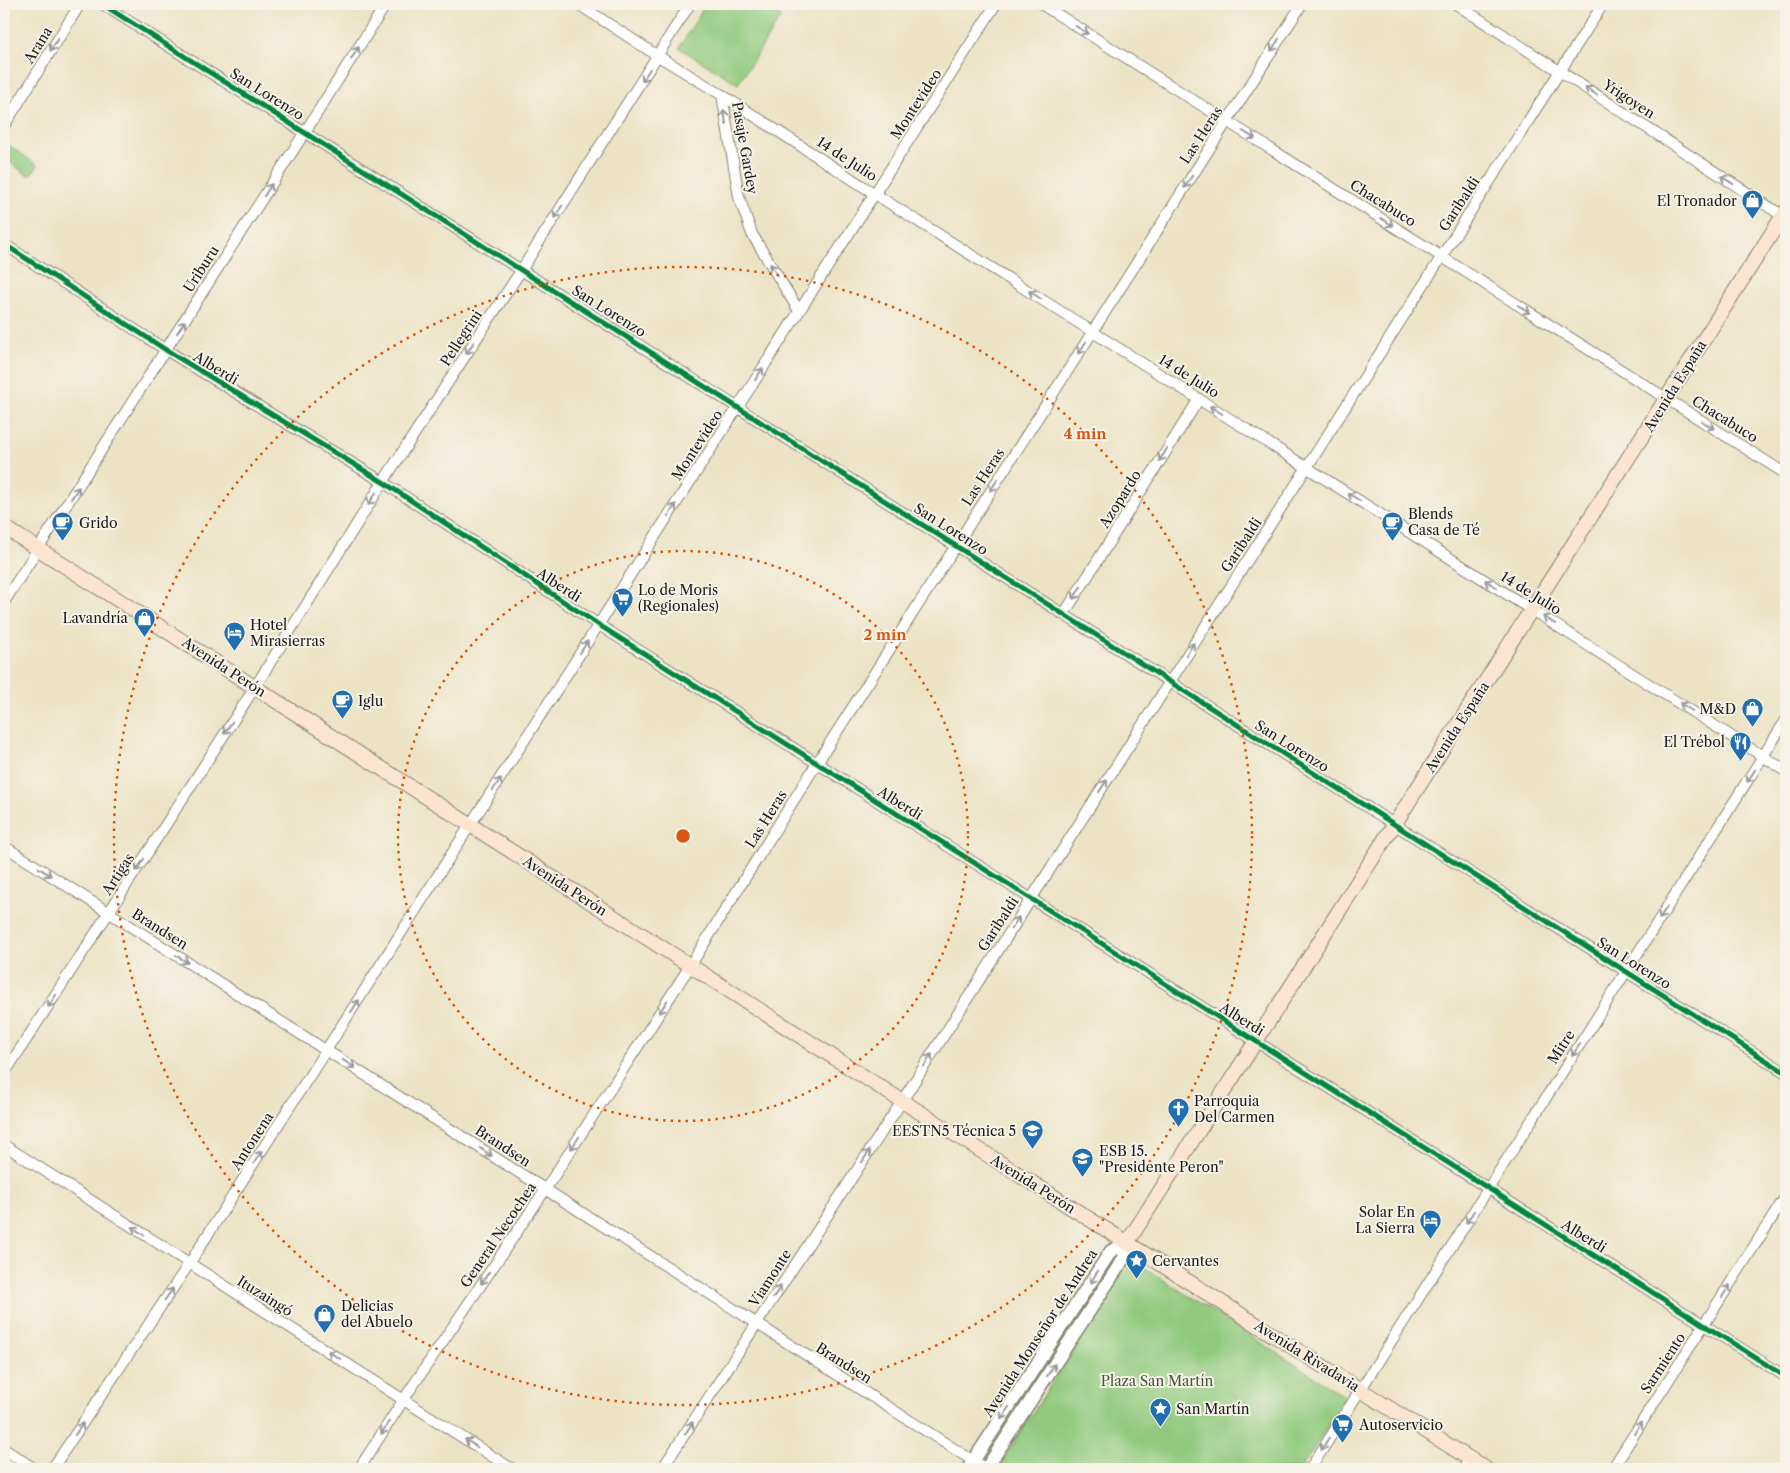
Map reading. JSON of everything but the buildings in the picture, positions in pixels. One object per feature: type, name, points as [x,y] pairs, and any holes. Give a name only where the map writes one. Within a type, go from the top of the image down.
[{"type":"main road","name":"Avenida España","points":[[1127,1243],[1785,215]]},
{"type":"main road","name":"Avenida Perón","points":[[4,527],[1127,1243]]},
{"type":"main road","name":"Avenida Rivadavia","points":[[1127,1243],[1360,1389],[1467,1464],[1486,1469]]},
{"type":"street","name":"Arana","points":[[4,126],[80,4]]},
{"type":"street","name":"San Lorenzo","points":[[102,4],[1786,1073]]},
{"type":"street","name":"Uriburu","points":[[4,602],[386,4]]},
{"type":"street","name":"14 de Julio","points":[[578,4],[1786,771]]},
{"type":"street","name":"Pellegrini","points":[[255,687],[383,482],[522,269],[690,4]]},
{"type":"street","name":"Montevideo","points":[[470,825],[996,4]]},
{"type":"street","name":"Chacabuco","points":[[1041,4],[1786,474]]},
{"type":"street","name":"Las Heras","points":[[690,966],[817,763],[1302,4]]},
{"type":"street","name":"Yrigoyen","points":[[1456,4],[1785,215]]},
{"type":"street","name":"Garibaldi","points":[[902,1101],[1603,4]]},
{"type":"street","name":"Pasaje Gardey","points":[[722,94],[739,197],[752,234],[799,311]]},
{"type":"street","name":"Alberdi","points":[[4,244],[166,350],[383,482],[599,625],[1786,1377]]},
{"type":"street","name":"Azopardo","points":[[1064,614],[1198,399]]},
{"type":"street","name":"Artigas","points":[[4,1074],[255,687]]},
{"type":"street","name":"Mitre","points":[[1310,1469],[1786,720]]},
{"type":"street","name":"Antonena","points":[[52,1469],[189,1264],[470,825]]},
{"type":"street","name":"Brandsen","points":[[4,846],[756,1324],[971,1465],[986,1469]]},
{"type":"street","name":"General Necochea","points":[[359,1469],[545,1190],[690,966]]},
{"type":"street","name":"Viamonte","points":[[662,1469],[902,1101]]},
{"type":"street","name":"Ituzaingó","points":[[4,1146],[512,1469]]},
{"type":"street","name":"Sarmiento","points":[[1612,1469],[1786,1196]]},
{"type":"street","name":"Avenida Monseñor de Andrea","points":[[971,1465],[1112,1250],[1127,1243]]},
{"type":"street","name":"Avenida Monseñor de Andrea","points":[[986,1469],[1124,1258],[1127,1243]]},
{"type":"street","points":[[4,1449],[35,1469]]},
{"type":"green space","points":[[706,4],[761,4],[781,17],[738,84],[679,48]]},
{"type":"green space","points":[[6,143],[38,166],[29,176],[4,158],[4,145]]},
{"type":"green space","name":"Plaza San Martín","points":[[1131,1259],[1346,1397],[1301,1469],[1008,1469],[1000,1464]]},
{"type":"cycle path","points":[[102,4],[1786,1073]]},
{"type":"cycle path","points":[[4,244],[166,350],[383,482],[599,625],[1786,1377]]},
{"type":"place","name":"El Tronador","points":[[1753,220]]},
{"type":"place","name":"Blends Casa de Té","points":[[1392,541]]},
{"type":"place","name":"Grido","points":[[63,542]]},
{"type":"place","name":"Lo de Moris (Regionales)","points":[[622,617]]},
{"type":"place","name":"Lavandría","points":[[144,637]]},
{"type":"place","name":"Hotel Mirasierras","points":[[234,652]]},
{"type":"place","name":"Iglu","points":[[342,720]]},
{"type":"place","name":"M&D","points":[[1752,728]]},
{"type":"place","name":"El Trébol","points":[[1741,761]]},
{"type":"place","name":"Parroquia Del Carmen","points":[[1178,1128]]},
{"type":"place","name":"EESTN5 Técnica 5","points":[[1032,1150]]},
{"type":"place","name":"ESB 15. \"Presidente Peron\"","points":[[1083,1178]]},
{"type":"place","name":"Solar En La Sierra","points":[[1431,1239]]},
{"type":"place","name":"Cervantes","points":[[1136,1280]]},
{"type":"place","name":"Delicias del Abuelo","points":[[325,1333]]},
{"type":"place","name":"San Martín","points":[[1160,1428]]},
{"type":"place","name":"Autoservicio","points":[[1343,1444]]}]
